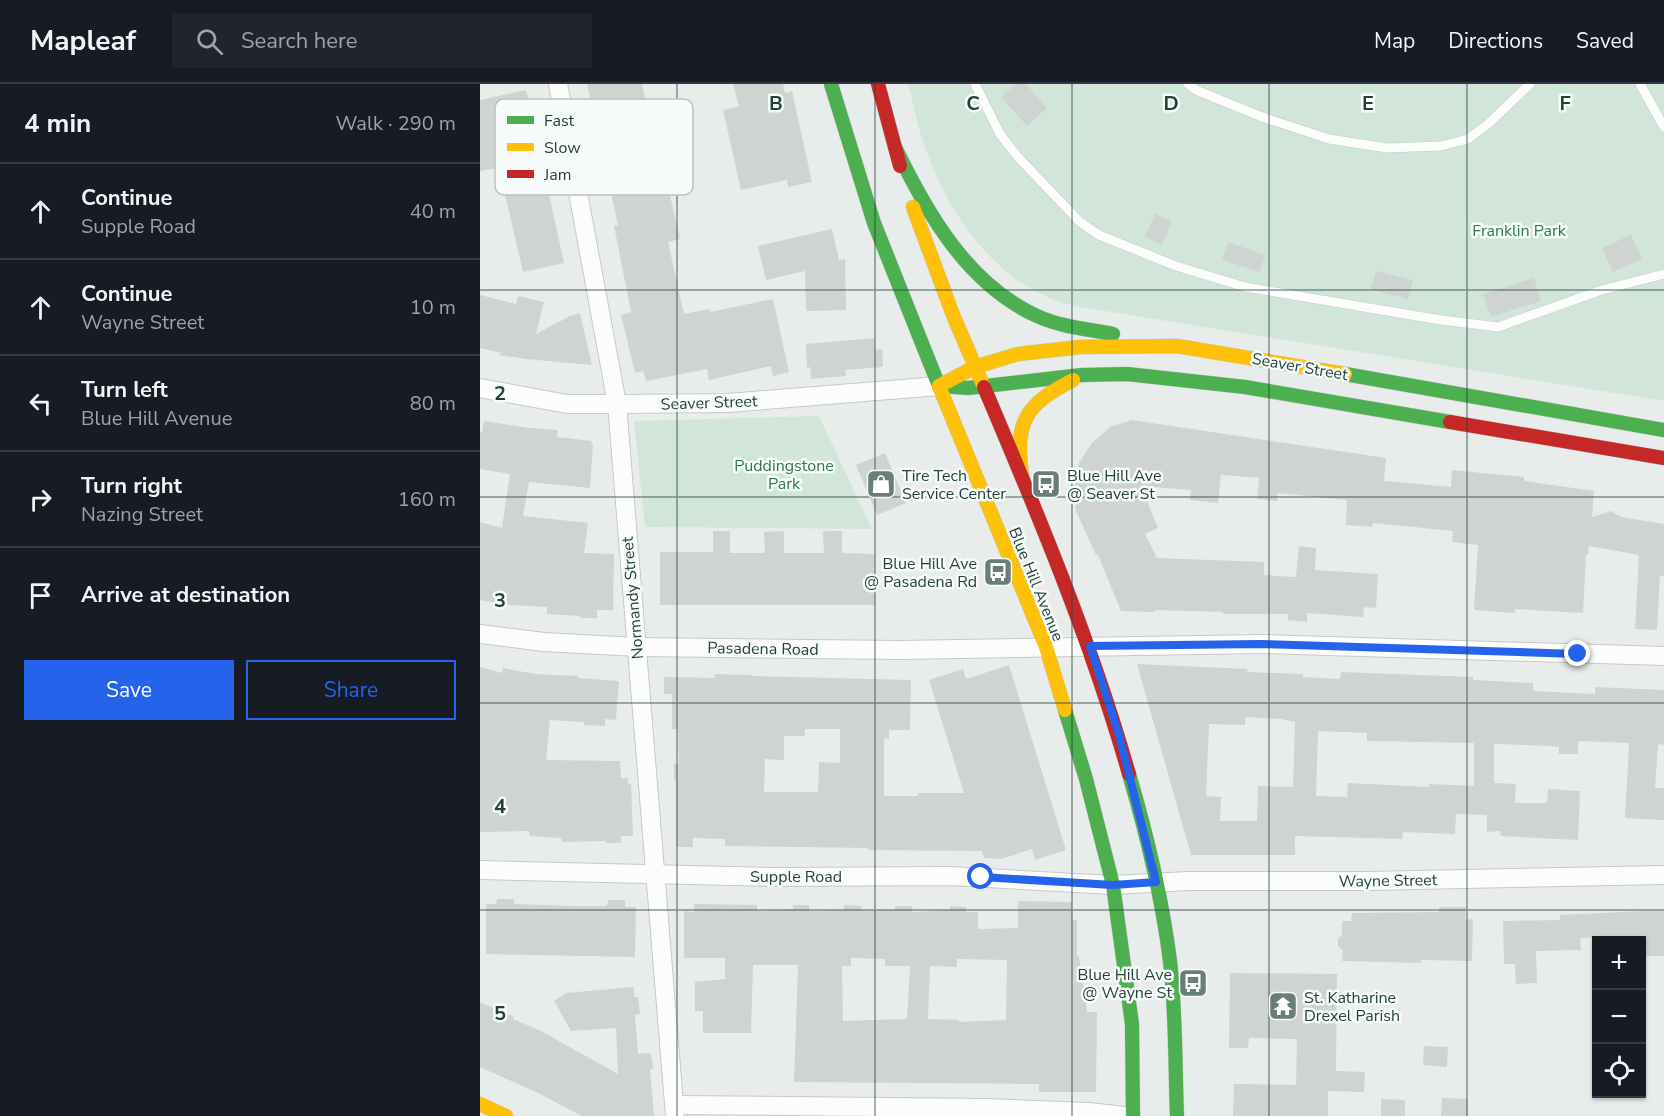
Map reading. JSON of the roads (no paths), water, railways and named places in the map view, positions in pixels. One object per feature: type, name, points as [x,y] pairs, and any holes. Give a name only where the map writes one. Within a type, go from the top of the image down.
[{"type":"main road","name":"Blue Hill Avenue","points":[[831,84],[874,223],[1046,647],[1086,779],[1113,885],[1132,1024],[1133,1116]]},
{"type":"main road","name":"Blue Hill Avenue","points":[[878,84],[922,232],[1090,646],[1119,735],[1156,882],[1170,962],[1175,1029],[1177,1116]]},
{"type":"main road","points":[[895,147],[919,196],[942,231],[982,278],[1006,298],[1037,316],[1061,324],[1177,346]]},
{"type":"main road","name":"Seaver Street","points":[[939,386],[975,367],[1018,354],[1050,349],[1128,345],[1177,346],[1664,430]]},
{"type":"main road","name":"Seaver Street","points":[[939,386],[984,387],[1082,375],[1127,374],[1206,381],[1664,458]]},
{"type":"main road","points":[[1022,475],[1019,442],[1026,417],[1041,397],[1082,375]]},
{"type":"main road","points":[[480,1104],[506,1116]]},
{"type":"street","name":"Normandy Street","points":[[558,84],[561,99]]},
{"type":"street","name":"Normandy Street","points":[[578,195],[617,404],[675,1111]]},
{"type":"street","name":"Seaver Street","points":[[480,388],[567,404],[728,404],[939,386]]},
{"type":"street","name":"Pasadena Road","points":[[480,634],[544,642],[637,646],[900,650],[1261,644],[1664,656]]},
{"type":"street","name":"Supple Road","points":[[480,870],[771,877],[950,876],[1113,885]]},
{"type":"street","name":"Wayne Street","points":[[1113,885],[1156,882],[1664,875]]},
{"type":"street","points":[[675,1111],[987,1108],[1089,1112],[1124,1116]]},
{"type":"lane","points":[[975,84],[1000,134],[1017,156],[1080,222],[1099,235],[1166,262],[1245,287],[1498,327],[1602,290],[1664,274]]},
{"type":"lane","points":[[1188,84],[1196,90],[1262,117],[1329,139],[1387,148],[1441,146],[1468,139],[1488,124],[1530,84]]},
{"type":"lane","points":[[1640,84],[1664,127]]},
{"type":"place","name":"Tire Tech Service Center","points":[[881,484]]},
{"type":"place","name":"Blue Hill Ave @ Seaver St","points":[[1046,484]]},
{"type":"place","name":"Blue Hill Ave @ Pasadena Rd","points":[[998,572]]},
{"type":"place","name":"Blue Hill Ave @ Wayne St","points":[[1193,983]]},
{"type":"place","name":"St. Katharine Drexel Parish","points":[[1283,1006]]},
{"type":"park label","name":"Franklin Park","points":[[1519,230]]},
{"type":"park label","name":"Puddingstone Park","points":[[784,474]]}]
